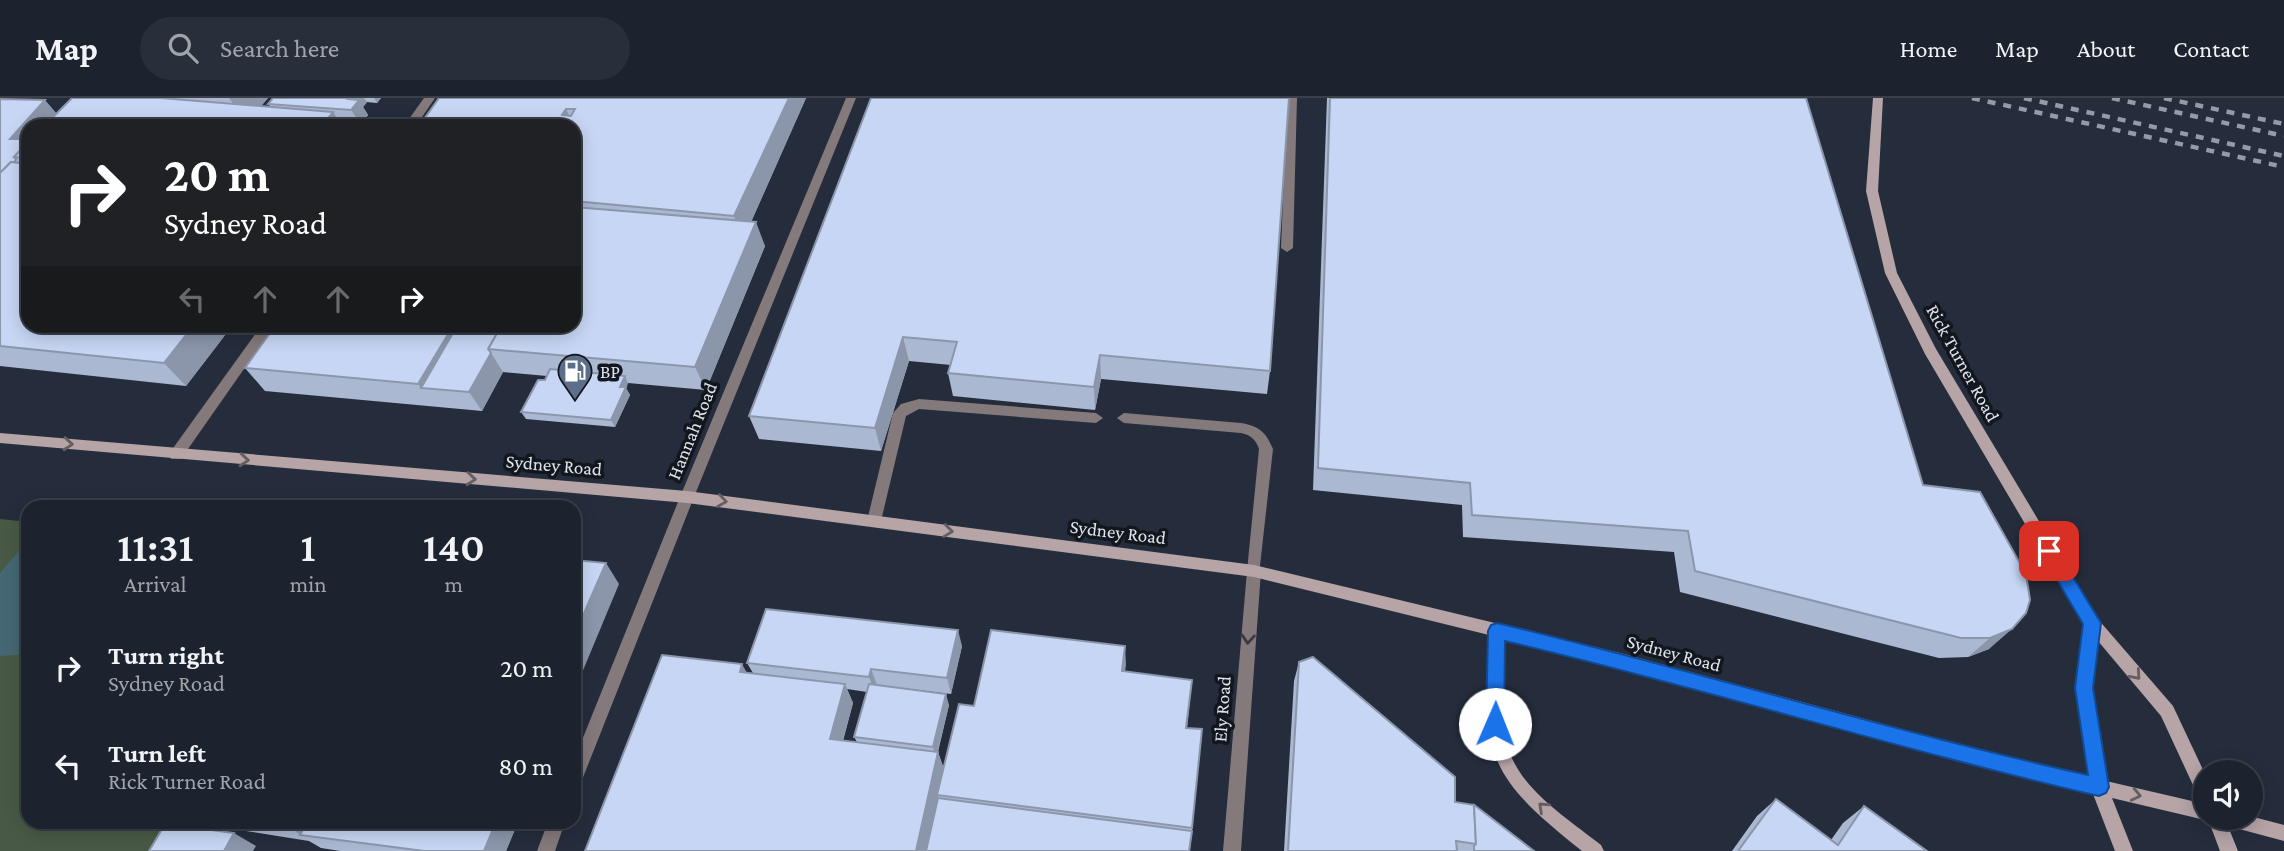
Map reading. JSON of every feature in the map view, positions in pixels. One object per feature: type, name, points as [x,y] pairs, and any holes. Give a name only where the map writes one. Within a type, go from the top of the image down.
[{"type":"main road","name":"Rick Turner Road","points":[[1878,98],[1872,191],[1891,273],[1930,351],[2092,623],[2167,711],[2193,766]]},
{"type":"main road","name":"Sydney Road","points":[[0,438],[687,497],[1254,571],[1633,663],[2017,768],[2193,809]]},
{"type":"main road","points":[[2092,623],[2084,688],[2099,787],[2124,851]]},
{"type":"main road","points":[[1497,631],[1495,724],[1503,759],[1520,785],[1547,812],[1595,851]]},
{"type":"main road","points":[[2263,827],[2284,833]]},
{"type":"main road","points":[[2221,830],[2229,851]]},
{"type":"street","points":[[416,119],[430,98]]},
{"type":"street","name":"Hannah Road","points":[[581,762],[851,98]]},
{"type":"street","points":[[1287,248],[1292,98]]},
{"type":"street","points":[[176,455],[263,333]]},
{"type":"street","points":[[874,522],[900,413],[906,408],[919,404],[1096,418]]},
{"type":"street","name":"Ely Road","points":[[1124,418],[1254,430],[1262,437],[1266,449],[1232,851]]},
{"type":"street","points":[[546,851],[554,829]]},
{"type":"green space","points":[[0,519],[21,521],[21,829],[173,829],[160,851],[0,851]]},
{"type":"water","points":[[21,548],[21,654],[0,656],[0,573]]},
{"type":"building","points":[[72,98],[161,98],[333,112],[328,119],[51,119]]},
{"type":"building","points":[[273,98],[359,100],[351,110],[268,104]]},
{"type":"building","points":[[439,98],[789,98],[734,216],[581,202],[581,119],[424,119]],"holes":[[[566,109],[575,109],[571,116],[562,115]]]},
{"type":"building","points":[[871,98],[1289,98],[1270,371],[1100,355],[1094,387],[948,373],[957,342],[903,337],[875,428],[749,416]]},
{"type":"building","points":[[1330,98],[1806,98],[1923,485],[1980,492],[2026,574],[2030,600],[2026,613],[2012,629],[1990,638],[1961,638],[1695,571],[1688,531],[1472,515],[1470,483],[1318,468]]},
{"type":"building","points":[[0,99],[45,100],[28,119],[21,119],[21,127],[10,139],[21,139],[21,150],[14,157],[14,163],[11,162],[0,173]]},
{"type":"building","points":[[11,162],[21,163],[21,333],[188,333],[164,363],[0,346],[0,173]]},
{"type":"building","points":[[581,208],[756,222],[695,367],[488,349],[497,333],[581,333]]},
{"type":"building","points":[[270,333],[449,333],[418,384],[245,368]]},
{"type":"building","points":[[453,333],[497,333],[488,349],[491,353],[469,392],[421,388]]},
{"type":"building","points":[[550,369],[625,376],[620,387],[626,387],[611,420],[521,412],[538,380],[545,380]]},
{"type":"building","points":[[581,561],[606,563],[581,620]]},
{"type":"building","points":[[766,609],[958,630],[947,678],[871,669],[869,677],[747,663]]},
{"type":"building","points":[[991,630],[1125,646],[1122,671],[1192,680],[1186,728],[1202,729],[1192,828],[937,795],[959,704],[974,706]]},
{"type":"building","points":[[662,655],[742,664],[740,672],[845,684],[830,739],[938,752],[916,851],[585,851]]},
{"type":"building","points":[[1313,657],[1455,777],[1455,802],[1474,805],[1476,844],[1456,841],[1457,851],[1288,851],[1299,662]]},
{"type":"building","points":[[869,684],[946,694],[933,747],[854,737]]},
{"type":"building","points":[[938,798],[1192,831],[1189,851],[926,851]]},
{"type":"building","points":[[1776,799],[1838,845],[1864,806],[1927,851],[1738,851]]},
{"type":"building","points":[[1473,804],[1534,851],[1474,851],[1476,844]]},
{"type":"building","points":[[162,829],[203,829],[234,833],[224,851],[149,851]]},
{"type":"building","points":[[303,829],[493,829],[484,851],[424,851],[300,835]]},
{"type":"railway","points":[[1972,98],[2284,167]]},
{"type":"railway","points":[[2024,98],[2284,156]]},
{"type":"railway","points":[[2112,98],[2284,136]]},
{"type":"railway","points":[[2164,98],[2284,124]]},
{"type":"place","name":"BP","points":[[575,401]]},
{"type":"route","points":[[1495,724],[1497,631],[1619,660],[2017,768],[2099,787],[2084,688],[2092,623],[2049,551]]}]
